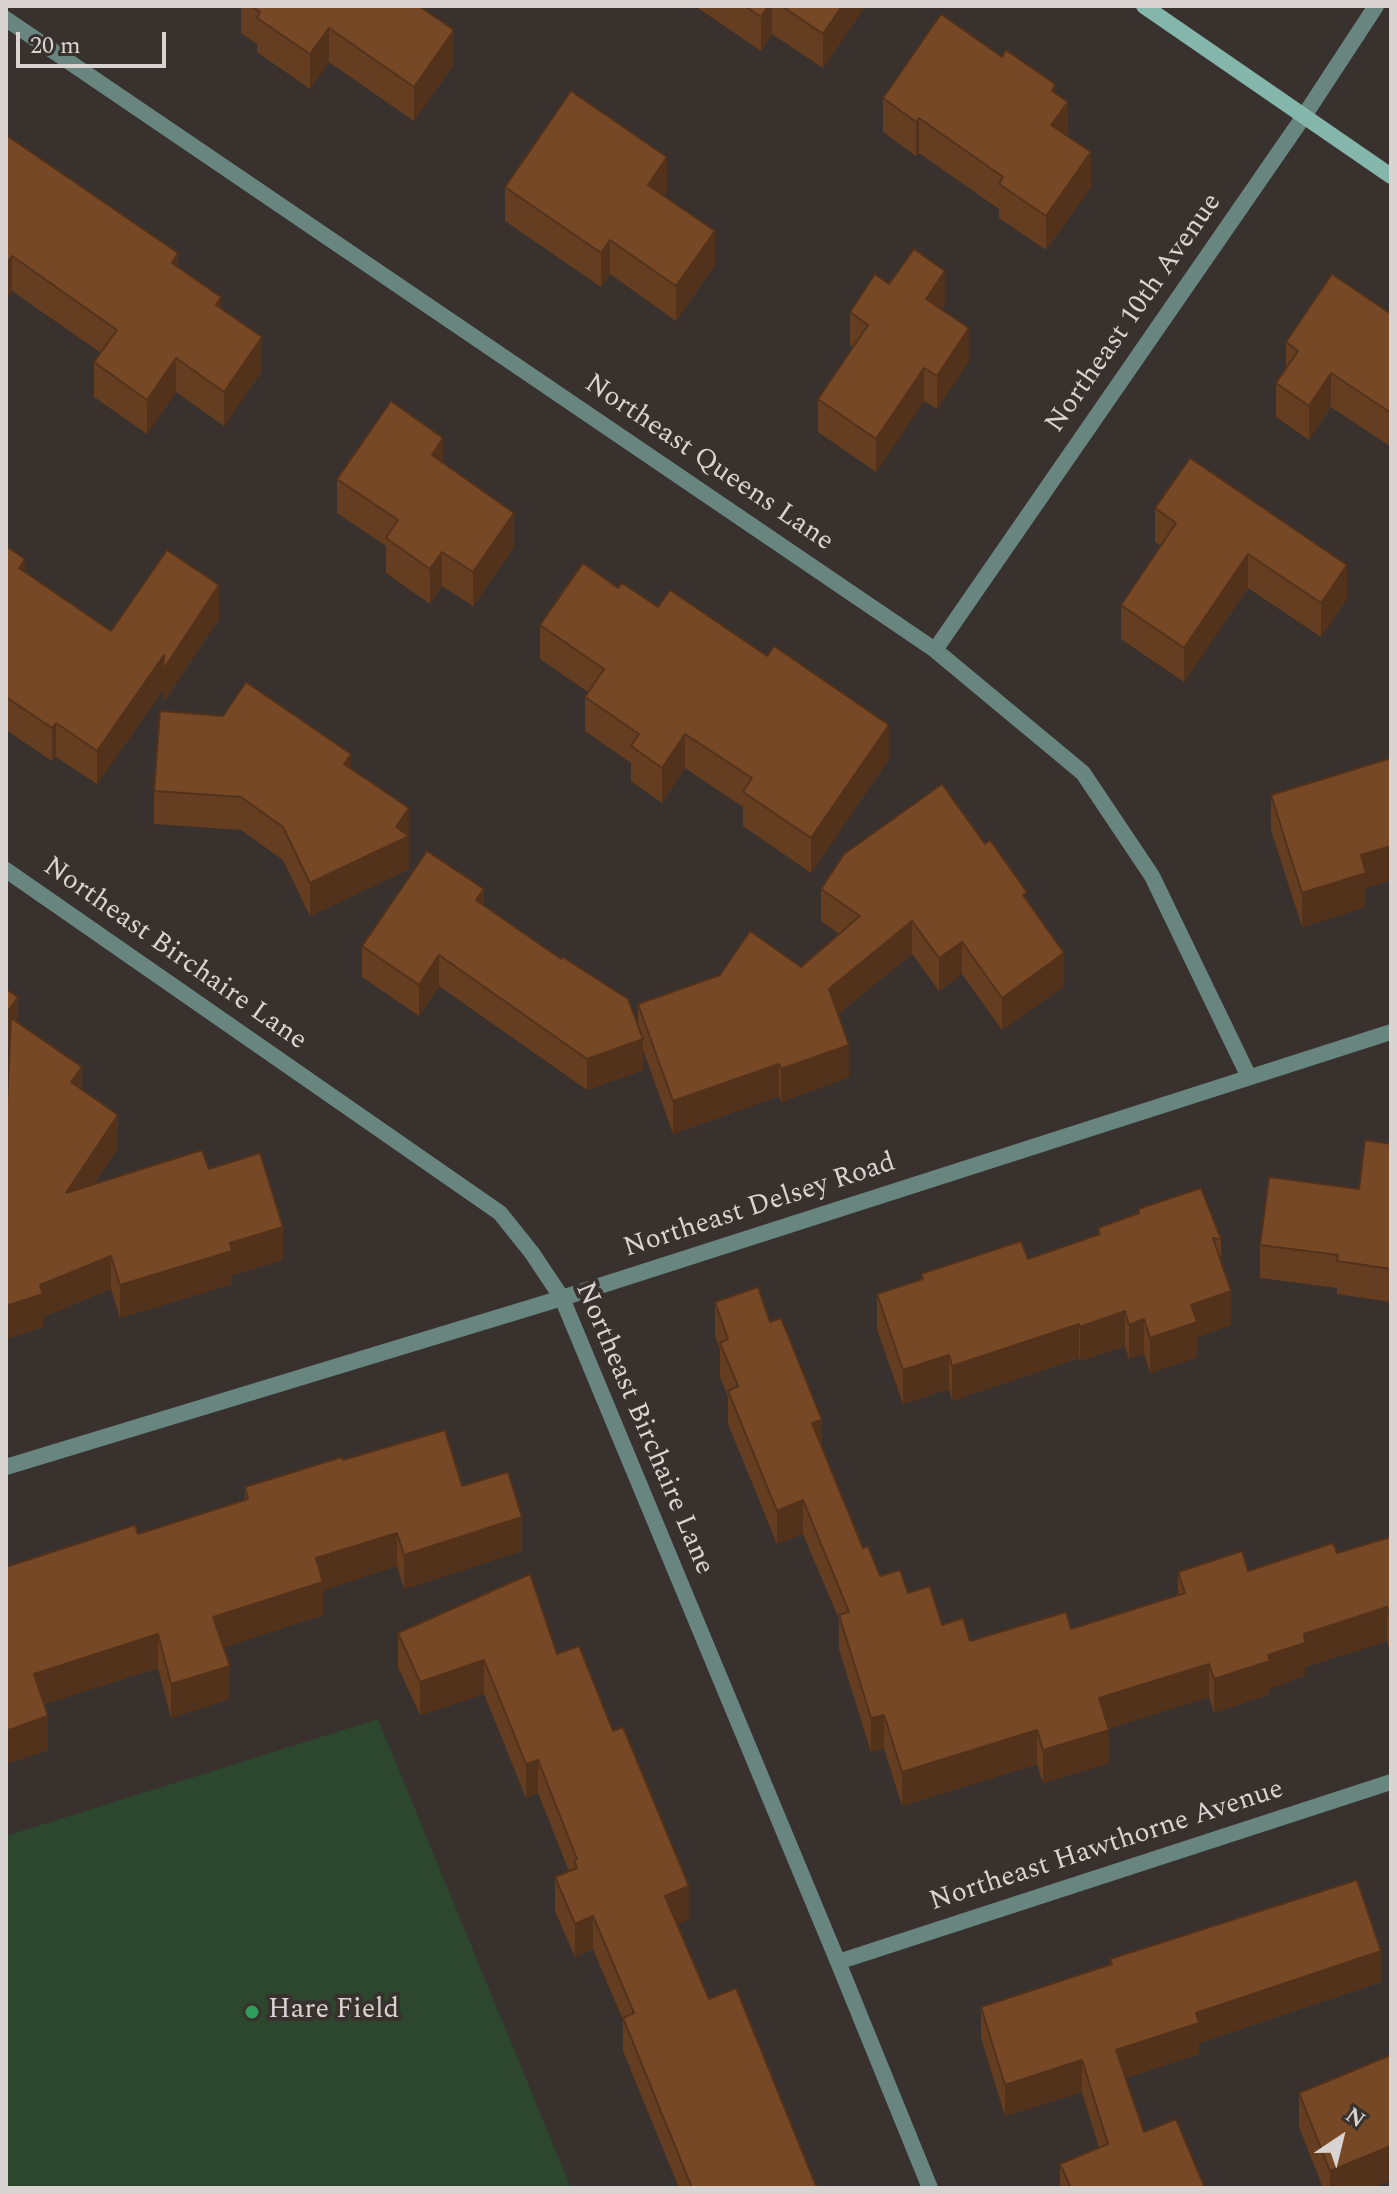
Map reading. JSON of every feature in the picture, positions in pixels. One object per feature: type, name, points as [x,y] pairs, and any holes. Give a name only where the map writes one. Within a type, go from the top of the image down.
[{"type":"street","points":[[1144,6],[1391,176]]},
{"type":"street","name":"Northeast 10th Avenue","points":[[935,650],[1304,116],[1376,6]]},
{"type":"street","name":"Northeast Queens Lane","points":[[6,19],[935,650],[1083,773],[1152,876],[1249,1077]]},
{"type":"street","name":"Northeast Birchaire Lane","points":[[6,870],[500,1213],[532,1253],[562,1298],[930,2188]]},
{"type":"street","name":"Northeast Delsey Road","points":[[6,1467],[562,1298],[1391,1032]]},
{"type":"street","name":"Northeast Hawthorne Avenue","points":[[838,1962],[1391,1782]]},
{"type":"green space","name":"Hare Field","points":[[378,1719],[571,2188],[6,2188],[6,1836]]},
{"type":"building","points":[[251,6],[419,6],[454,30],[414,87],[329,28],[310,54],[257,18],[260,12]]},
{"type":"building","points":[[745,6],[768,6],[761,17]]},
{"type":"building","points":[[782,6],[842,6],[823,34]]},
{"type":"building","points":[[941,14],[1002,57],[1006,50],[1055,84],[1052,91],[1068,102],[1051,125],[1091,152],[1046,216],[999,184],[1003,177],[919,118],[916,122],[883,98]]},
{"type":"building","points":[[571,91],[667,157],[648,185],[715,231],[676,286],[610,240],[601,253],[505,187]]},
{"type":"building","points":[[6,135],[178,253],[172,263],[221,297],[216,305],[262,337],[224,392],[176,358],[147,400],[94,362],[117,330],[12,256],[6,265]]},
{"type":"building","points":[[914,249],[945,271],[926,299],[969,328],[937,376],[924,368],[876,439],[818,399],[868,325],[850,312],[875,274],[889,284]]},
{"type":"building","points":[[1332,274],[1391,314],[1391,413],[1331,373],[1309,406],[1276,383],[1298,351],[1286,342]]},
{"type":"building","points":[[391,401],[443,438],[432,455],[514,513],[473,572],[442,552],[430,569],[386,538],[398,520],[337,479]]},
{"type":"building","points":[[1190,458],[1347,565],[1321,603],[1248,554],[1184,648],[1121,605],[1176,523],[1155,508]]},
{"type":"building","points":[[6,546],[25,559],[19,568],[111,631],[167,550],[219,585],[163,670],[164,655],[97,751],[56,723],[52,728],[6,697]]},
{"type":"building","points":[[583,563],[618,588],[622,583],[658,607],[670,590],[767,656],[774,646],[889,725],[811,838],[743,792],[752,778],[685,734],[662,768],[631,746],[639,734],[585,697],[604,669],[540,625]]},
{"type":"building","points":[[246,682],[351,754],[344,764],[409,808],[396,827],[409,836],[310,883],[283,827],[241,797],[154,791],[160,711],[223,716]]},
{"type":"building","points":[[1391,758],[1391,846],[1361,855],[1366,873],[1302,893],[1271,795]]},
{"type":"building","points":[[942,784],[985,844],[990,840],[1027,892],[1023,895],[1064,953],[1002,998],[962,942],[939,958],[912,921],[829,989],[849,1045],[781,1069],[779,1064],[673,1101],[638,1004],[720,975],[750,931],[801,967],[860,916],[821,889],[844,854]]},
{"type":"building","points":[[427,851],[484,889],[476,900],[561,959],[563,957],[628,999],[643,1039],[587,1059],[439,955],[419,985],[362,946]]},
{"type":"building","points":[[6,989],[18,997],[6,1014]]},
{"type":"building","points":[[11,1018],[82,1067],[71,1082],[118,1115],[66,1193],[202,1150],[209,1169],[260,1153],[283,1227],[230,1243],[232,1251],[120,1285],[111,1256],[40,1285],[43,1294],[6,1306],[6,1126]]},
{"type":"building","points":[[1365,1140],[1391,1144],[1391,1269],[1337,1261],[1338,1255],[1260,1245],[1269,1177],[1359,1189]]},
{"type":"building","points":[[1201,1188],[1221,1239],[1213,1238],[1231,1291],[1191,1305],[1197,1322],[1150,1338],[1144,1319],[1129,1325],[1125,1311],[952,1366],[949,1355],[903,1370],[877,1294],[923,1279],[921,1274],[1021,1241],[1028,1259],[1100,1234],[1098,1228],[1139,1213],[1138,1209]]},
{"type":"building","points":[[758,1287],[770,1322],[781,1318],[822,1420],[812,1423],[863,1548],[868,1546],[880,1576],[900,1570],[908,1593],[930,1586],[942,1625],[963,1618],[970,1641],[1066,1612],[1071,1629],[1185,1593],[1178,1572],[1242,1551],[1248,1571],[1333,1543],[1337,1553],[1391,1537],[1391,1622],[1387,1607],[1304,1634],[1305,1643],[1268,1655],[1270,1661],[1214,1679],[1209,1664],[1099,1698],[1109,1730],[1043,1750],[1037,1730],[902,1772],[884,1715],[871,1718],[839,1615],[849,1612],[803,1500],[777,1511],[728,1391],[738,1386],[720,1343],[728,1339],[715,1302]]},
{"type":"building","points":[[445,1430],[462,1486],[508,1472],[522,1517],[404,1555],[397,1533],[316,1558],[323,1582],[213,1617],[230,1666],[171,1684],[158,1634],[34,1674],[48,1716],[6,1731],[6,1567],[135,1525],[138,1534],[248,1499],[245,1487]]},
{"type":"building","points":[[530,1574],[557,1654],[579,1646],[613,1731],[623,1727],[689,1886],[665,1896],[709,1999],[736,1988],[817,2188],[692,2188],[623,2018],[634,2013],[593,1916],[575,1924],[555,1877],[577,1868],[574,1861],[577,1859],[538,1760],[526,1764],[484,1660],[420,1682],[398,1633]]},
{"type":"building","points":[[1357,1880],[1381,1951],[1196,2013],[1199,2023],[1116,2050],[1144,2132],[1176,2119],[1205,2188],[1071,2188],[1060,2164],[1108,2144],[1082,2060],[1005,2085],[981,2007],[1112,1964],[1110,1959]]},
{"type":"building","points":[[1391,2055],[1391,2146],[1330,2171],[1299,2093]]},
{"type":"place","name":"Hare Field","points":[[252,2012]]}]
